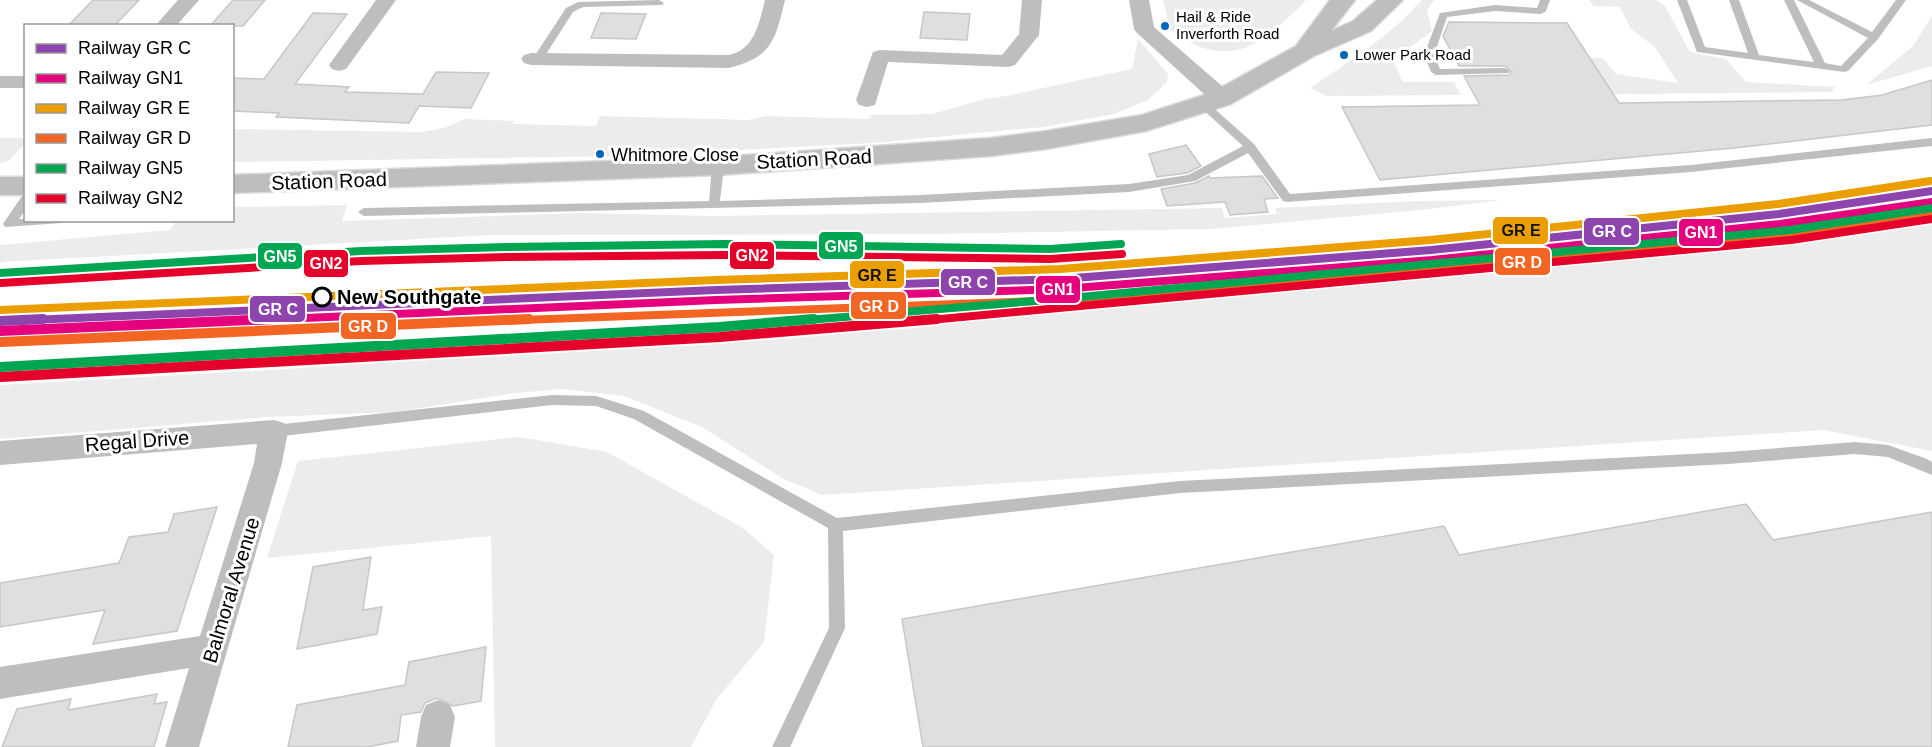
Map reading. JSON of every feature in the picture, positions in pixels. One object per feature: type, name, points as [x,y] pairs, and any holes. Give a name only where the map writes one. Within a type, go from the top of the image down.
[{"type":"main road","name":"Station Road","points":[[1305,51],[1330,14],[1343,0]]},
{"type":"main road","name":"Station Road","points":[[234,184],[718,166],[991,147],[1146,123],[1213,101],[1305,51],[1362,26],[1391,0]]},
{"type":"street","points":[[167,24],[189,0]]},
{"type":"street","points":[[339,66],[386,0]]},
{"type":"street","points":[[534,59],[712,63],[742,59],[755,51],[765,40],[775,0]]},
{"type":"street","points":[[867,100],[880,56],[1008,61],[1029,34],[1032,0]]},
{"type":"street","points":[[1139,0],[1144,29],[1213,101]]},
{"type":"street","points":[[0,81],[24,82]]},
{"type":"street","name":"Regal Drive","points":[[0,453],[274,431]]},
{"type":"street","name":"Balmoral Avenue","points":[[182,747],[268,463],[274,431]]},
{"type":"street","points":[[0,684],[213,649]]},
{"type":"lane","points":[[1505,71],[1436,72],[1429,56],[1443,15],[1495,8],[1541,11],[1545,0]]},
{"type":"lane","points":[[1682,0],[1701,50],[1844,69],[1874,37],[1901,0]]},
{"type":"lane","points":[[1734,0],[1755,57]]},
{"type":"lane","points":[[1789,0],[1821,66]]},
{"type":"lane","points":[[1802,0],[1874,37]]},
{"type":"lane","points":[[534,59],[569,9],[581,4],[659,3]]},
{"type":"lane","points":[[1213,101],[1287,198],[1660,172],[1815,158],[1932,142]]},
{"type":"lane","points":[[364,212],[921,199],[1129,188],[1191,178],[1250,147]]},
{"type":"lane","points":[[714,205],[718,166]]},
{"type":"lane","points":[[19,187],[9,224],[34,222]]},
{"type":"lane","points":[[274,431],[552,400],[596,401],[639,415],[835,525],[1180,487],[1728,458],[1855,448],[1888,451],[1932,469]]},
{"type":"lane","points":[[781,747],[837,628],[835,525]]},
{"type":"shaded area","points":[[1163,0],[1306,0],[1259,41],[1244,48],[1227,51],[1210,50],[1191,43],[1170,30]]},
{"type":"shaded area","points":[[1422,0],[1434,0],[1427,10],[1432,31],[1393,60],[1403,82],[1454,82],[1461,95],[1327,96],[1310,88],[1383,37]]},
{"type":"shaded area","points":[[1589,0],[1657,0],[1665,6],[1690,52],[1726,59],[1746,82],[1835,87],[1832,92],[1545,95],[1523,58],[1603,58],[1616,74],[1678,83],[1655,47],[1631,29],[1620,7],[1594,6]]},
{"type":"shaded area","points":[[1932,16],[1932,66],[1866,85],[1913,46]]},
{"type":"shaded area","points":[[1138,39],[1168,74],[1167,82],[1148,100],[1114,114],[1043,127],[872,143],[623,156],[234,162],[234,129],[422,132],[444,128],[465,119],[514,121],[513,124],[596,126],[600,116],[749,120],[766,116],[870,119],[871,115],[932,114],[985,99],[1132,69]]},
{"type":"shaded area","points":[[0,138],[24,138],[24,144],[10,160],[0,164]]},
{"type":"shaded area","points":[[1502,200],[1421,210],[1212,229],[930,234],[492,235],[0,262],[0,245],[170,230],[175,222],[234,222],[234,207],[347,205],[342,221],[581,213],[711,216],[1222,208],[1225,218],[1277,214],[1275,208],[1414,201]]},
{"type":"shaded area","points":[[1932,223],[1932,451],[1823,430],[822,495],[782,478],[702,427],[624,396],[564,389],[515,393],[395,412],[267,417],[0,439],[0,385],[286,369],[574,349],[1000,315],[1449,277]]},
{"type":"shaded area","points":[[519,437],[607,452],[743,528],[774,555],[764,642],[716,700],[691,747],[495,747],[491,536],[267,558],[298,461]]},
{"type":"building","points":[[93,0],[139,0],[116,24],[70,24]]},
{"type":"building","points":[[233,0],[265,0],[243,26],[212,24]]},
{"type":"building","points":[[924,12],[970,14],[967,40],[920,38]]},
{"type":"building","points":[[313,13],[347,14],[295,84],[349,87],[345,92],[423,94],[436,72],[489,73],[471,108],[419,106],[409,123],[276,117],[279,113],[234,111],[234,78],[264,79]]},
{"type":"building","points":[[601,13],[646,14],[636,39],[591,38]]},
{"type":"building","points":[[1449,22],[1567,23],[1619,103],[1842,100],[1882,95],[1932,80],[1932,125],[1734,148],[1380,180],[1342,107],[1480,105],[1464,76],[1509,75],[1512,72],[1505,66],[1459,66],[1443,36]]},
{"type":"building","points":[[1186,145],[1201,166],[1187,173],[1157,177],[1149,154]]},
{"type":"building","points":[[1209,176],[1210,178],[1262,176],[1278,198],[1264,199],[1268,212],[1230,215],[1225,202],[1167,206],[1161,189],[1195,183]]},
{"type":"building","points":[[1746,504],[1773,540],[1932,512],[1932,747],[923,747],[902,619],[1444,526],[1459,555]]},
{"type":"building","points":[[217,507],[177,631],[93,644],[105,610],[0,627],[0,583],[119,563],[129,537],[168,532],[174,514]]},
{"type":"building","points":[[371,557],[363,610],[382,607],[377,634],[297,649],[313,567]]},
{"type":"building","points":[[486,647],[481,701],[453,706],[437,698],[425,703],[421,712],[401,715],[398,741],[367,747],[288,747],[297,705],[405,685],[409,662]]},
{"type":"building","points":[[157,694],[154,704],[167,702],[154,747],[2,747],[17,709],[71,699],[68,710]]},
{"type":"transit line","points":[[0,310],[716,280],[1060,269],[1430,240],[1778,204],[1930,181]]},
{"type":"transit line","points":[[0,321],[716,290],[1061,279],[1431,250],[1779,214],[1932,191]]},
{"type":"transit line","points":[[1,342],[717,311],[1063,300],[1433,271],[1781,235],[1932,212]]},
{"type":"rail line","name":"GN1","points":[[0,331],[716,300],[1062,289],[1432,260],[1780,224],[1932,202]]},
{"type":"rail line","name":"GN5","points":[[0,367],[719,327],[1059,299],[1790,230],[1932,208]]},
{"type":"rail line","name":"GN2","points":[[1,377],[720,337],[1060,309],[1791,240],[1932,219]]},
{"type":"rail line","name":"GN5","points":[[0,273],[361,251],[507,247],[724,244],[1050,249],[1121,244]]},
{"type":"rail line","name":"GN2","points":[[1,283],[361,261],[507,257],[724,255],[1050,259],[1122,254]]},
{"type":"place","name":"Hail & Ride Inverforth Road","points":[[1165,26]]},
{"type":"place","name":"Lower Park Road","points":[[1344,55]]},
{"type":"place","name":"Whitmore Close","points":[[600,154]]},
{"type":"place","name":"New Southgate","points":[[322,297]]}]
